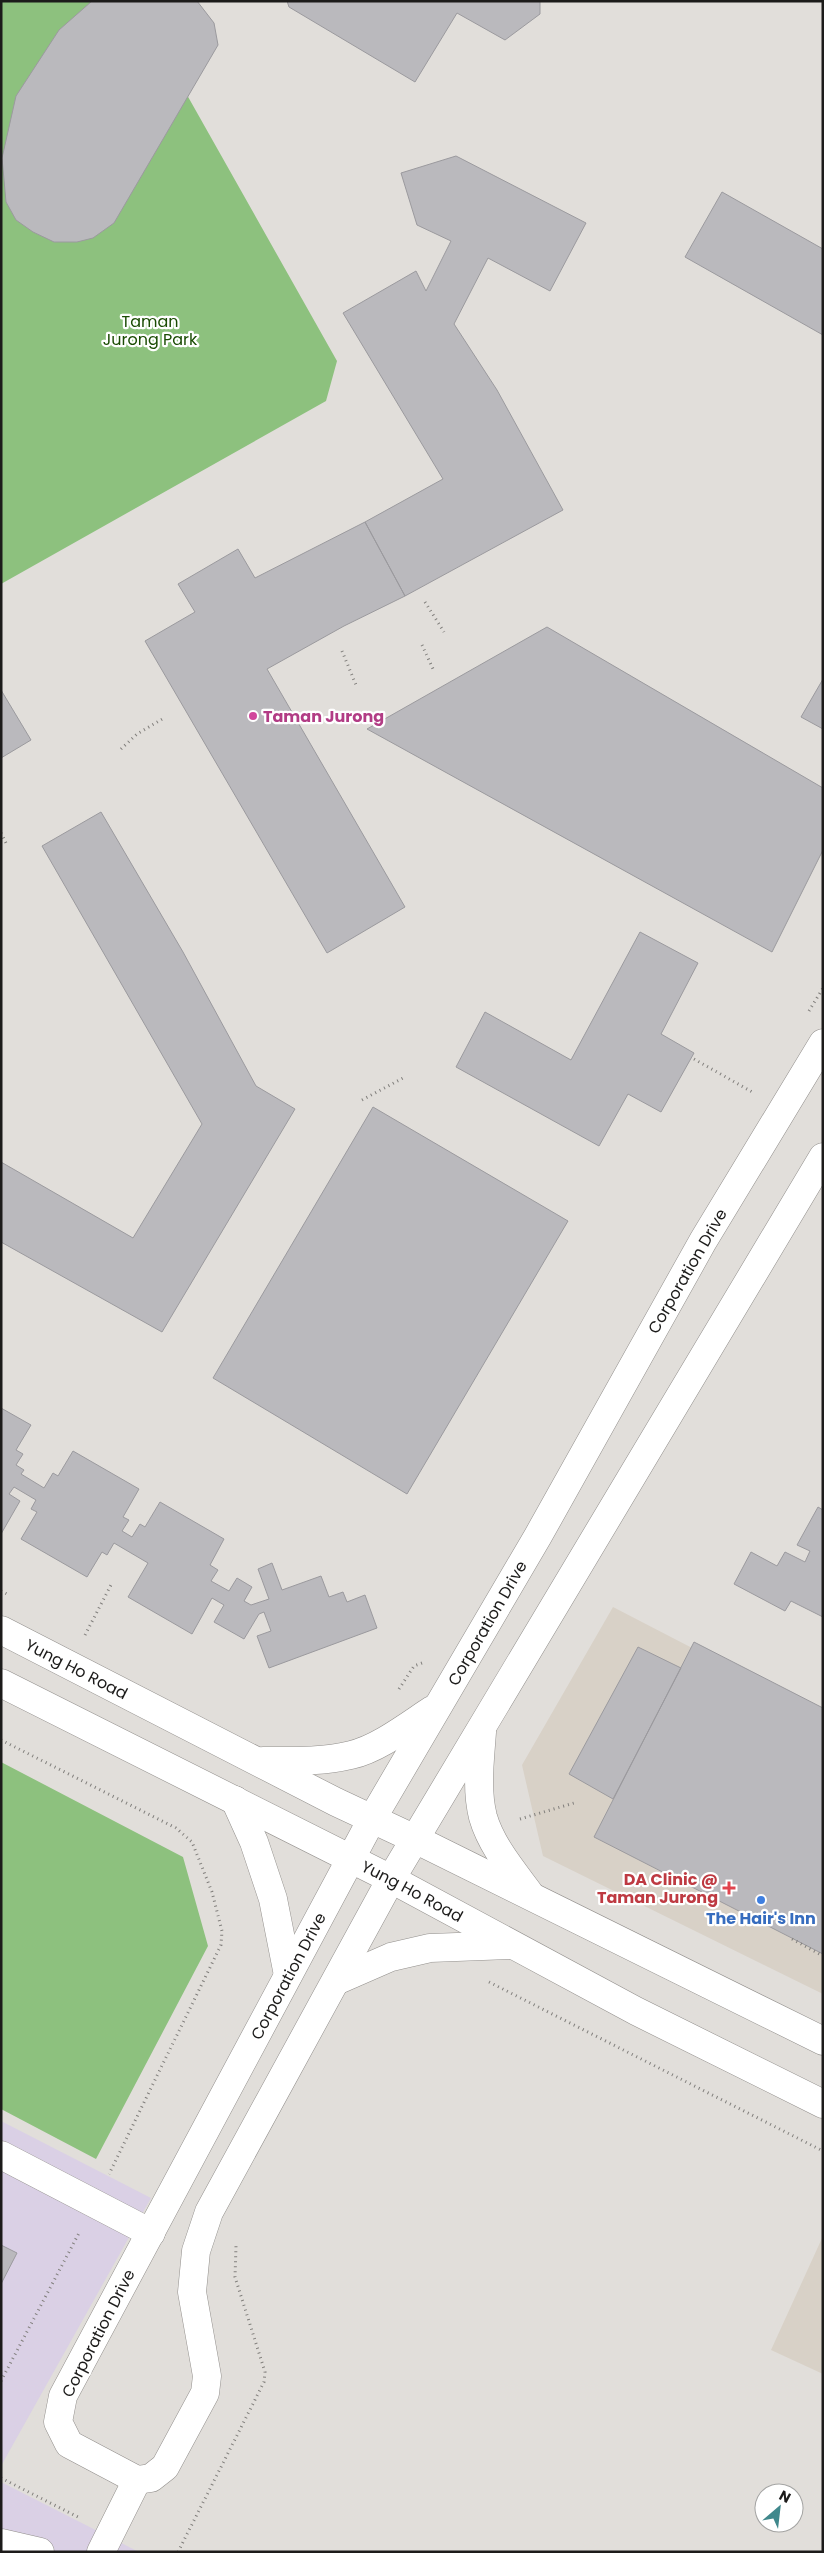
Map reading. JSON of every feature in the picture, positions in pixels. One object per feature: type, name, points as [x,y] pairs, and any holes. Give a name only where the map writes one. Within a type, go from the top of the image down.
[{"type":"street","name":"Corporation Drive","points":[[137,2480],[70,2444],[58,2422],[63,2396],[372,1819],[538,1536],[703,1241],[823,1043]]},
{"type":"street","points":[[106,2543],[137,2480],[151,2478],[165,2467],[204,2393],[207,2376],[192,2292],[196,2251],[209,2212],[391,1879],[823,1157]]},
{"type":"street","name":"Yung Ho Road","points":[[1,1630],[372,1819],[823,2041]]},
{"type":"street","name":"Yung Ho Road","points":[[1,1683],[391,1879],[636,2011],[823,2104]]},
{"type":"street","points":[[257,1760],[312,1761],[353,1755],[391,1737],[438,1707]]},
{"type":"street","points":[[482,1728],[479,1778],[483,1817],[503,1859],[534,1898]]},
{"type":"street","points":[[235,1800],[254,1842],[274,1899],[288,1975]]},
{"type":"street","points":[[336,1981],[391,1957],[430,1948],[514,1945]]},
{"type":"street","points":[[1,2155],[151,2233]]},
{"type":"street","points":[[1,2544],[40,2552]]},
{"type":"path","points":[[425,602],[444,632]]},
{"type":"path","points":[[422,646],[434,670]]},
{"type":"path","points":[[342,651],[356,685]]},
{"type":"path","points":[[121,749],[137,734],[164,718]]},
{"type":"path","points":[[1,833],[7,845]]},
{"type":"path","points":[[694,1059],[783,1109]]},
{"type":"path","points":[[362,1100],[403,1078]]},
{"type":"path","points":[[85,1635],[112,1586]]},
{"type":"path","points":[[1,1740],[176,1828],[192,1842],[212,1892],[222,1931],[221,1945],[94,2204],[1,2381]]},
{"type":"path","points":[[512,1821],[574,1803]]},
{"type":"path","points":[[792,1939],[823,1956]]},
{"type":"path","points":[[488,1981],[823,2151]]},
{"type":"path","points":[[178,2552],[264,2382],[265,2372],[235,2277],[236,2244]]},
{"type":"path","points":[[1,2478],[106,2543]]},
{"type":"shaded area","points":[[613,1607],[696,1650],[823,1918],[823,1994],[543,1856],[522,1765]]},
{"type":"shaded area","points":[[1,2121],[151,2198],[1,2466]]},
{"type":"shaded area","points":[[823,2236],[823,2374],[771,2350]]},
{"type":"shaded area","points":[[1,2482],[139,2552],[1,2552]]},
{"type":"green space","name":"Taman Jurong Park","points":[[1,1],[134,1],[337,361],[326,401],[1,584]]},
{"type":"green space","points":[[1,1762],[183,1857],[208,1946],[96,2159],[1,2109]]},
{"type":"building","points":[[92,1],[197,1],[214,23],[218,45],[114,223],[93,238],[77,242],[54,242],[33,232],[16,220],[6,202],[2,158],[16,96],[59,30]]},
{"type":"building","points":[[287,1],[540,1],[540,14],[505,40],[457,13],[415,82],[289,7]]},
{"type":"building","points":[[456,156],[586,223],[550,291],[488,258],[454,324],[497,390],[563,510],[405,596],[365,522],[443,479],[343,313],[416,271],[426,291],[451,241],[417,225],[401,173]]},
{"type":"building","points":[[722,192],[823,249],[823,335],[685,257]]},
{"type":"building","points":[[365,522],[405,596],[344,626],[267,669],[405,907],[327,953],[145,641],[195,612],[178,584],[238,549],[255,578]]},
{"type":"building","points":[[547,627],[823,788],[823,850],[772,952],[367,729]]},
{"type":"building","points":[[823,679],[823,729],[801,717]]},
{"type":"building","points":[[1,690],[31,740],[1,758]]},
{"type":"building","points":[[101,812],[183,952],[256,1086],[295,1109],[162,1332],[1,1242],[1,1162],[133,1238],[202,1124],[42,846]]},
{"type":"building","points":[[640,932],[698,963],[661,1034],[694,1053],[661,1112],[628,1094],[599,1146],[456,1067],[485,1012],[571,1060]]},
{"type":"building","points":[[373,1107],[568,1221],[407,1494],[213,1378]]},
{"type":"building","points":[[1,1408],[31,1425],[16,1450],[23,1454],[16,1465],[24,1470],[21,1474],[44,1488],[53,1473],[58,1476],[73,1451],[139,1489],[123,1517],[129,1520],[122,1531],[132,1537],[140,1524],[145,1527],[160,1502],[224,1539],[210,1565],[218,1570],[211,1581],[229,1591],[237,1578],[252,1587],[244,1601],[251,1605],[269,1599],[258,1569],[272,1563],[282,1590],[321,1576],[329,1597],[343,1592],[347,1602],[365,1595],[377,1628],[269,1668],[257,1636],[271,1631],[264,1612],[259,1614],[244,1639],[214,1622],[224,1605],[212,1598],[192,1634],[128,1597],[148,1563],[114,1543],[107,1555],[102,1552],[87,1577],[21,1539],[37,1512],[31,1509],[36,1500],[14,1487],[9,1494],[20,1501],[1,1534]]},
{"type":"building","points":[[818,1507],[823,1510],[823,1617],[791,1601],[785,1611],[734,1584],[751,1552],[777,1566],[785,1552],[805,1562],[810,1551],[797,1545]]},
{"type":"building","points":[[694,1642],[823,1708],[823,1954],[594,1837]]},
{"type":"building","points":[[638,1647],[681,1668],[613,1799],[569,1774]]},
{"type":"building","points":[[1,2245],[17,2253],[1,2284]]},
{"type":"place","name":"Taman Jurong","points":[[253,716]]},
{"type":"place","name":"DA Clinic @ Taman Jurong","points":[[729,1888]]},
{"type":"place","name":"The Hair's Inn","points":[[761,1900]]}]
